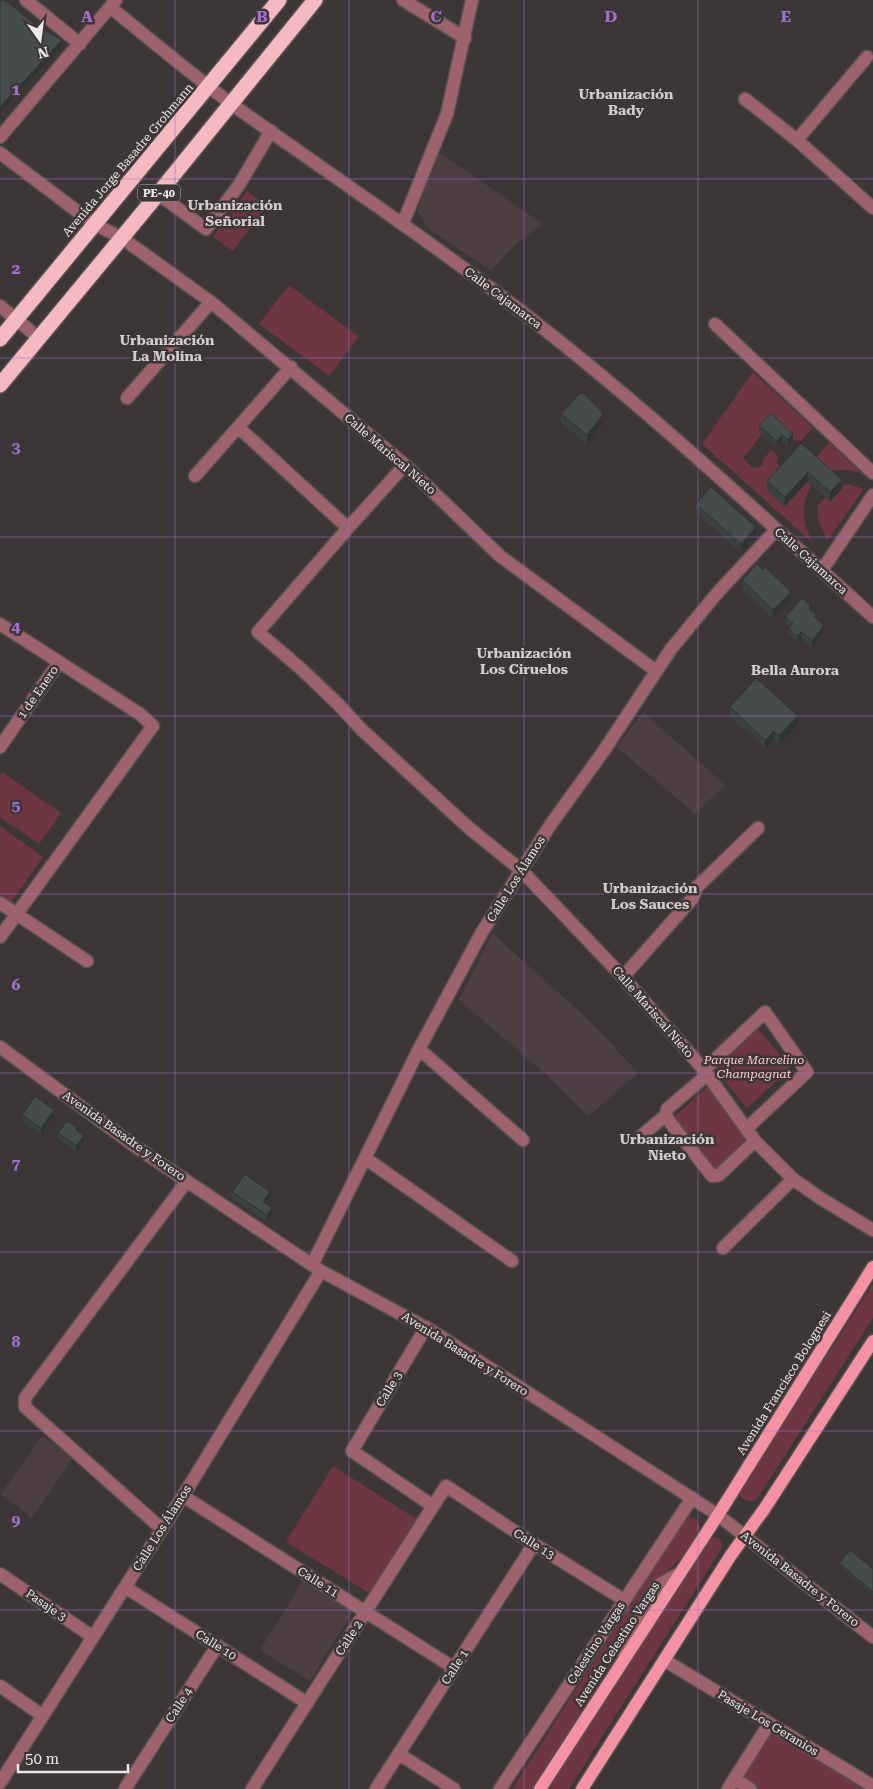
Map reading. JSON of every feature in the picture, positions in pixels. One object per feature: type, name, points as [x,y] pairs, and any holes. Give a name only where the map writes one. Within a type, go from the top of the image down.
[{"type":"highway","name":"Avenida Jorge Basadre Grohmann","points":[[0,339],[279,0]]},
{"type":"highway","name":"PE-40","points":[[0,385],[40,339],[315,0]]},
{"type":"main road","name":"Avenida Francisco Bolognesi","points":[[718,1514],[873,1267]]},
{"type":"main road","points":[[582,1789],[873,1340]]},
{"type":"main road","name":"Avenida Celestino Vargas","points":[[540,1789],[718,1514]]},
{"type":"street","points":[[26,0],[80,44]]},
{"type":"street","points":[[403,0],[465,38]]},
{"type":"street","points":[[403,223],[447,114],[472,0]]},
{"type":"street","points":[[0,137],[113,4]]},
{"type":"street","name":"Calle Cajamarca","points":[[113,4],[232,104],[403,223],[510,302],[612,382],[873,617]]},
{"type":"street","points":[[797,140],[867,57]]},
{"type":"street","points":[[745,99],[797,140],[873,208]]},
{"type":"street","points":[[158,194],[206,229],[240,185],[271,131]]},
{"type":"street","name":"Calle Mariscal Nieto","points":[[0,153],[94,224],[122,238],[211,302],[405,465],[500,556],[656,671]]},
{"type":"street","points":[[127,398],[211,302]]},
{"type":"street","points":[[0,306],[40,339]]},
{"type":"street","points":[[715,324],[873,473]]},
{"type":"street","points":[[195,476],[291,368]]},
{"type":"street","points":[[238,428],[348,528],[405,465]]},
{"type":"street","points":[[822,570],[873,495]]},
{"type":"street","name":"Calle Mariscal Nieto","points":[[348,528],[258,632],[338,704],[362,730],[469,828],[521,870],[623,977],[705,1072],[755,1141],[793,1178],[820,1198],[873,1230]]},
{"type":"street","name":"Calle Los Álamos","points":[[0,1783],[182,1496],[317,1268],[365,1158],[419,1049],[482,932],[551,824],[603,752],[671,649],[695,619],[776,530]]},
{"type":"street","points":[[0,624],[140,714],[153,726],[0,937]]},
{"type":"street","name":"1 de Enero","points":[[0,747],[59,662]]},
{"type":"street","points":[[623,977],[692,899],[697,887],[758,828]]},
{"type":"street","points":[[0,903],[87,961]]},
{"type":"street","points":[[746,1129],[807,1072],[765,1012],[667,1109],[666,1115],[712,1176],[719,1175],[755,1141]]},
{"type":"street","name":"Avenida Basadre y Forero","points":[[0,1046],[136,1146],[317,1268],[426,1328],[718,1514],[873,1637]]},
{"type":"street","points":[[419,1049],[522,1140]]},
{"type":"street","points":[[640,1137],[666,1115]]},
{"type":"street","points":[[365,1158],[512,1261]]},
{"type":"street","points":[[723,1248],[793,1178]]},
{"type":"street","points":[[162,1528],[25,1407],[25,1398],[187,1181]]},
{"type":"street","name":"Calle 3","points":[[426,1328],[352,1451],[433,1506]]},
{"type":"street","name":"Calle 2","points":[[252,1789],[446,1486]]},
{"type":"street","name":"Calle 13","points":[[446,1486],[624,1600]]},
{"type":"street","name":"Calle 11","points":[[182,1496],[454,1668]]},
{"type":"street","name":"Celestino Vargas","points":[[500,1789],[692,1498]]},
{"type":"street","name":"Calle 1","points":[[376,1789],[534,1544]]},
{"type":"street","name":"Pasaje 3","points":[[0,1574],[93,1637]]},
{"type":"street","name":"Calle 10","points":[[125,1587],[308,1703]]},
{"type":"street","name":"Calle 4","points":[[125,1789],[217,1646]]},
{"type":"street","name":"Pasaje Los Geranios","points":[[664,1660],[873,1786]]},
{"type":"street","points":[[0,1686],[43,1716]]},
{"type":"street","points":[[750,1789],[731,1784],[769,1724]]},
{"type":"street","points":[[399,1754],[454,1789]]},
{"type":"shaded area","points":[[438,152],[543,224],[517,243],[491,271],[429,229],[417,211]]},
{"type":"shaded area","points":[[643,712],[725,785],[695,814],[617,747]]},
{"type":"shaded area","points":[[492,933],[592,1023],[638,1073],[588,1117],[548,1076],[459,1000]]},
{"type":"shaded area","points":[[42,1436],[73,1457],[32,1518],[1,1494]]},
{"type":"shaded area","points":[[309,1571],[359,1602],[310,1681],[260,1650]]},
{"type":"green space","points":[[247,191],[267,206],[233,251],[213,237]]},
{"type":"green space","points":[[289,285],[359,337],[329,376],[259,324]]},
{"type":"green space","points":[[753,372],[813,428],[801,441],[793,440],[771,420],[743,458],[753,468],[763,466],[762,461],[771,450],[778,456],[776,462],[784,471],[808,481],[811,485],[805,500],[804,520],[813,543],[702,444]]},
{"type":"green space","points":[[829,443],[863,474],[844,470],[824,473],[812,462]]},
{"type":"green space","points":[[848,484],[864,489],[827,541],[818,519],[817,506],[826,497],[830,501],[841,489],[840,487]]},
{"type":"green space","points":[[2,772],[61,813],[39,844],[0,817],[0,775]]},
{"type":"green space","points":[[0,826],[43,857],[11,902],[0,894]]},
{"type":"green space","name":"Parque Marcelino Champagnat","points":[[758,1029],[791,1068],[747,1108],[715,1070]]},
{"type":"green space","points":[[707,1087],[746,1139],[715,1169],[673,1118]]},
{"type":"green space","points":[[873,1284],[873,1318],[759,1496],[754,1501],[744,1500],[739,1492]]},
{"type":"green space","points":[[333,1466],[421,1522],[374,1596],[286,1542]]},
{"type":"green space","points":[[689,1517],[697,1520],[700,1528],[683,1556],[655,1583],[630,1623],[612,1664],[532,1789],[512,1789],[685,1520]]},
{"type":"green space","points":[[714,1537],[722,1541],[722,1548],[569,1789],[546,1789],[708,1539]]},
{"type":"green space","points":[[771,1728],[871,1789],[759,1789],[743,1778]]},
{"type":"building","points":[[0,0],[5,0],[37,26],[62,40],[0,107]]},
{"type":"building","points":[[583,393],[603,415],[587,435],[561,414],[579,394]]},
{"type":"building","points":[[771,413],[793,434],[788,440],[782,435],[777,441],[759,426]]},
{"type":"building","points":[[801,443],[842,480],[830,492],[808,472],[785,497],[767,481]]},
{"type":"building","points":[[711,487],[756,527],[741,544],[696,504]]},
{"type":"building","points":[[757,564],[763,570],[765,567],[791,592],[773,610],[742,580]]},
{"type":"building","points":[[802,598],[810,605],[809,609],[816,614],[814,617],[824,625],[812,641],[801,632],[797,636],[788,629],[793,623],[785,618]]},
{"type":"building","points":[[756,678],[798,716],[779,736],[774,731],[765,740],[730,707]]},
{"type":"building","points":[[35,1096],[54,1110],[41,1128],[22,1115]]},
{"type":"building","points":[[67,1121],[77,1127],[76,1130],[84,1136],[76,1146],[58,1133]]},
{"type":"building","points":[[245,1174],[270,1192],[263,1202],[272,1208],[267,1215],[232,1192]]},
{"type":"building","points":[[850,1550],[873,1569],[873,1592],[839,1563]]},
{"type":"district","name":"Urbanización Bady","points":[[626,102]]},
{"type":"district","name":"Urbanización Señorial","points":[[235,214]]},
{"type":"district","name":"Urbanización La Molina","points":[[167,348]]},
{"type":"district","name":"Urbanización Los Ciruelos","points":[[524,662]]},
{"type":"district","name":"Bella Aurora","points":[[795,670]]},
{"type":"district","name":"Urbanización Los Sauces","points":[[650,896]]},
{"type":"district","name":"Urbanización Nieto","points":[[667,1148]]}]
